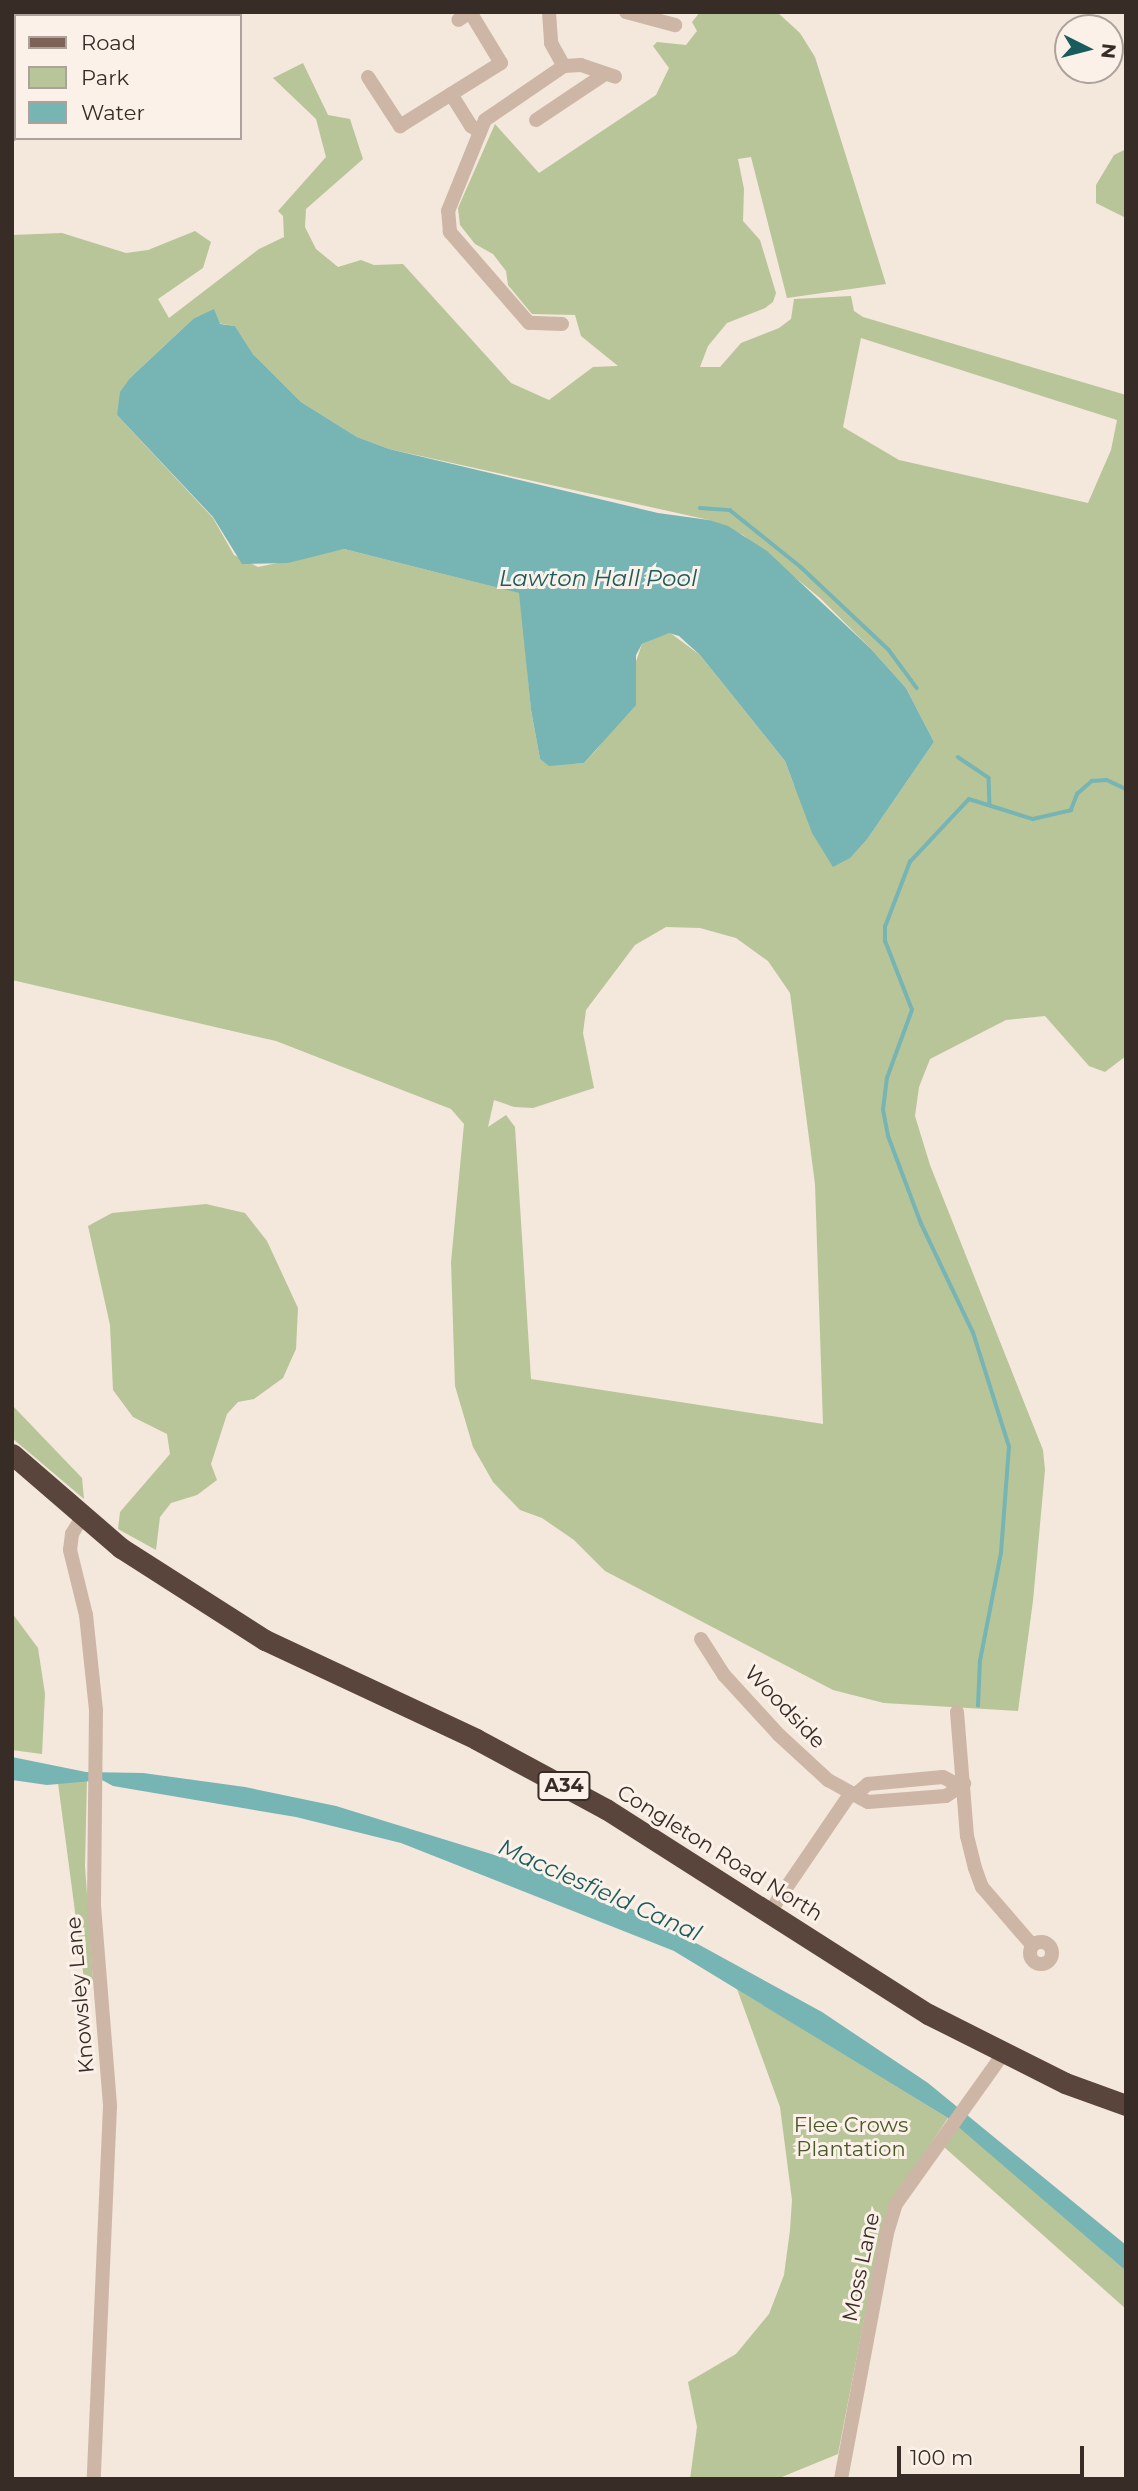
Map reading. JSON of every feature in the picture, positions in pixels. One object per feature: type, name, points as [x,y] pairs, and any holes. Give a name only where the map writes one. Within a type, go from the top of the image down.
[{"type":"highway","name":"Congleton Road North","points":[[12,1454],[121,1548],[264,1640],[494,1748],[647,1834],[928,2014],[1003,2054],[1126,2105]]},
{"type":"street","points":[[368,77],[400,126],[501,63],[470,12],[458,20]]},
{"type":"street","points":[[536,120],[610,76],[564,66],[551,43],[549,12]]},
{"type":"street","points":[[626,12],[675,25]]},
{"type":"street","points":[[562,324],[529,323],[450,232],[448,211],[485,120],[564,66]]},
{"type":"street","points":[[451,94],[471,126],[480,132]]},
{"type":"street","name":"Knowsley Lane","points":[[84,1514],[72,1534],[70,1550],[86,1615],[96,1710],[94,1906],[110,2106],[94,2479]]},
{"type":"street","name":"Woodside","points":[[701,1639],[724,1675],[779,1734],[828,1780],[854,1793]]},
{"type":"street","points":[[957,1712],[967,1836],[982,1886],[1032,1945]]},
{"type":"street","points":[[769,1913],[854,1793],[868,1802],[946,1796],[961,1785]]},
{"type":"street","name":"Moss Lane","points":[[841,2479],[887,2232],[896,2204],[1003,2054]]},
{"type":"green space","points":[[700,12],[777,12],[800,33],[815,57],[886,284],[787,298],[751,157],[738,159],[744,189],[743,221],[760,240],[776,293],[773,302],[765,308],[727,323],[708,346],[700,367],[720,367],[741,343],[779,328],[791,319],[794,299],[851,296],[854,311],[863,317],[1126,395],[1126,1056],[1105,1072],[1089,1066],[1045,1016],[1006,1020],[930,1059],[919,1087],[915,1116],[930,1165],[1043,1450],[1045,1470],[1033,1601],[1018,1711],[884,1703],[833,1690],[605,1571],[574,1540],[542,1518],[520,1510],[493,1482],[473,1447],[455,1386],[451,1262],[464,1124],[451,1109],[276,1041],[12,980],[12,235],[62,233],[126,253],[148,250],[195,231],[211,242],[203,268],[158,299],[169,318],[259,249],[284,237],[283,216],[278,211],[326,157],[316,119],[273,78],[303,63],[328,115],[350,119],[363,159],[306,209],[305,227],[316,249],[338,267],[361,260],[374,265],[403,264],[511,383],[549,400],[593,367],[618,366],[581,336],[575,315],[532,314],[508,285],[506,271],[493,254],[475,244],[460,225],[458,208],[495,124],[539,173],[656,95],[669,68],[653,46],[657,42],[686,45],[697,31],[692,22]],"holes":[[[193,319],[235,326],[253,354],[301,402],[357,437],[389,449],[709,520],[743,535],[820,598],[871,649],[906,688],[934,742],[868,838],[794,785],[785,761],[700,655],[669,632],[642,644],[613,728],[597,749],[584,763],[549,765],[540,759],[531,710],[520,593],[344,549],[258,567],[234,555],[213,518],[117,415],[130,378]],[[861,338],[1117,420],[1111,450],[1088,503],[899,460],[843,427]],[[666,927],[700,928],[736,938],[768,961],[790,993],[815,1184],[823,1424],[531,1379],[515,1127],[506,1115],[488,1127],[494,1100],[514,1107],[533,1108],[594,1088],[583,1033],[586,1010],[635,945]]]},
{"type":"green space","points":[[1126,149],[1126,218],[1096,203],[1096,185],[1114,155]]},
{"type":"green space","points":[[206,1204],[245,1213],[267,1241],[298,1308],[296,1349],[283,1378],[254,1399],[238,1402],[227,1414],[211,1464],[217,1480],[197,1495],[171,1503],[160,1517],[156,1550],[118,1529],[120,1512],[170,1454],[167,1434],[133,1417],[113,1390],[110,1325],[88,1226],[112,1213]]},
{"type":"green space","points":[[12,1405],[82,1478],[84,1499],[12,1438]]},
{"type":"green space","points":[[12,1613],[38,1648],[45,1694],[42,1754],[12,1750]]},
{"type":"green space","points":[[87,1779],[85,1866],[93,1980],[85,1987],[58,1783]]},
{"type":"green space","name":"Flee Crows Plantation","points":[[737,1989],[948,2118],[896,2196],[881,2232],[838,2454],[777,2479],[690,2479],[697,2427],[688,2382],[736,2354],[769,2314],[784,2275],[790,2230],[792,2200],[780,2107]]},
{"type":"green space","points":[[958,2125],[1126,2271],[1126,2309],[944,2147]]},
{"type":"water","name":"Lawton Hall Pool","points":[[214,309],[220,324],[235,326],[253,354],[301,402],[357,437],[389,449],[658,513],[709,520],[728,526],[767,551],[871,649],[906,688],[934,742],[868,838],[850,858],[833,867],[812,833],[785,761],[700,655],[679,636],[669,633],[642,644],[636,655],[636,705],[584,763],[549,766],[540,759],[531,710],[519,593],[344,549],[288,563],[242,564],[213,517],[117,415],[120,392],[130,378],[193,319]]},
{"type":"water","points":[[12,1757],[86,1772],[143,1773],[245,1787],[336,1806],[517,1862],[641,1913],[822,2012],[928,2083],[1126,2245],[1126,2271],[948,2118],[674,1951],[401,1843],[296,1817],[113,1786],[102,1780],[47,1785],[12,1780]]},
{"type":"waterway","points":[[700,508],[730,510],[801,567],[889,650],[917,688]]},
{"type":"waterway","points":[[958,757],[989,778],[990,805]]},
{"type":"waterway","points":[[978,1706],[980,1661],[1001,1553],[1009,1447],[973,1333],[921,1224],[888,1136],[883,1110],[887,1078],[912,1010],[885,941],[885,927],[910,862],[969,799],[1033,819],[1071,810],[1077,794],[1092,781],[1107,780],[1126,789]]},
{"type":"water label","name":"Macclesfield Canal","points":[[600,1890]]}]
